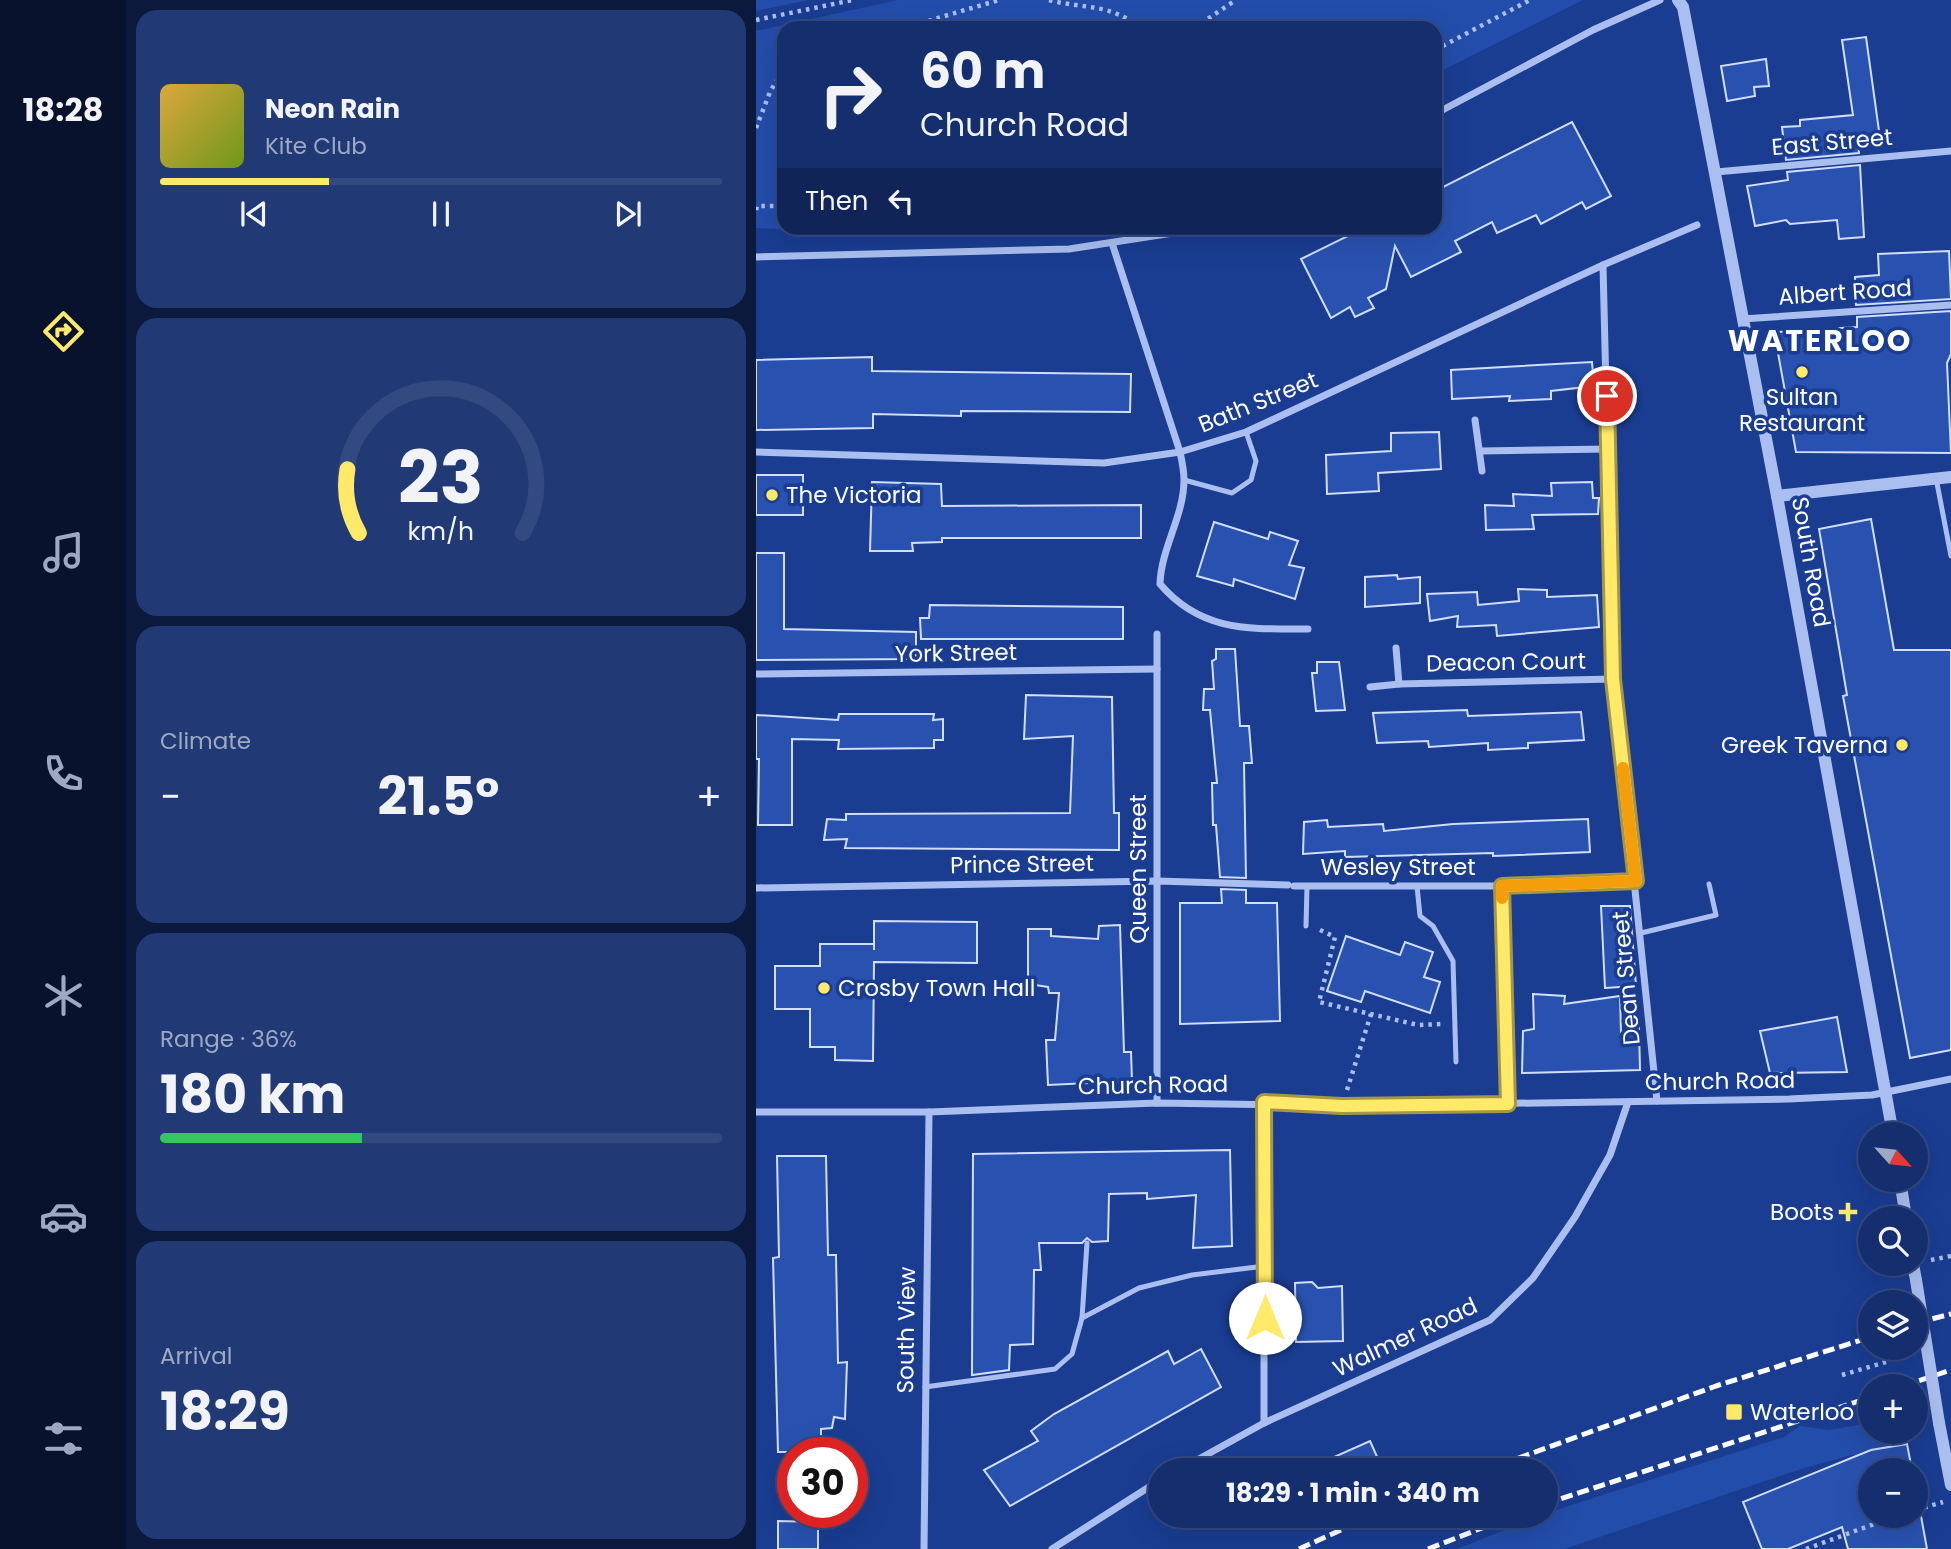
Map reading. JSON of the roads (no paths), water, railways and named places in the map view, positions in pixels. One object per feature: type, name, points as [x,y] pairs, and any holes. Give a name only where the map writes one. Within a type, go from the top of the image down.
[{"type":"street","points":[[1442,110],[1593,30],[1660,0]]},
{"type":"street","name":"South Road","points":[[1678,0],[1684,7],[1716,172],[1892,1122]]},
{"type":"street","name":"East Street","points":[[1716,172],[1951,151]]},
{"type":"street","name":"Bath Street","points":[[756,453],[1104,463],[1180,452],[1247,432],[1603,265],[1697,225]]},
{"type":"street","points":[[756,257],[1069,249],[1162,235]]},
{"type":"street","points":[[1112,243],[1180,452],[1184,480],[1179,508],[1161,562],[1160,584],[1176,603],[1201,617],[1242,629],[1307,629]]},
{"type":"street","name":"Dean Street","points":[[1603,265],[1613,679],[1657,1101]]},
{"type":"street","name":"Albert Road","points":[[1742,319],[1951,305]]},
{"type":"street","points":[[1475,420],[1482,471]]},
{"type":"street","points":[[1480,451],[1608,449]]},
{"type":"street","points":[[1777,496],[1951,477]]},
{"type":"street","name":"Queen Street","points":[[1157,634],[1157,1103]]},
{"type":"street","name":"Deacon Court","points":[[1396,648],[1399,684]]},
{"type":"street","name":"York Street","points":[[756,674],[1157,670]]},
{"type":"street","name":"Deacon Court","points":[[1370,687],[1613,679]]},
{"type":"street","name":"Prince Street","points":[[756,888],[1157,881],[1291,885]]},
{"type":"street","name":"Wesley Street","points":[[1291,885],[1502,886],[1636,881]]},
{"type":"street","name":"Wesley Street","points":[[1502,886],[1508,1104]]},
{"type":"street","name":"Church Road","points":[[756,1112],[929,1112],[1157,1103],[1264,1102],[1342,1106],[1788,1099],[1887,1093],[1951,1079]]},
{"type":"street","points":[[1264,1102],[1264,1423]]},
{"type":"street","name":"Walmer Road","points":[[1201,1458],[1264,1423],[1490,1320],[1533,1278],[1575,1217],[1610,1155],[1628,1102]]},
{"type":"street","name":"South View","points":[[924,1549],[929,1112]]},
{"type":"street","points":[[1915,1276],[1940,1423],[1948,1453],[1951,1485]]},
{"type":"street","points":[[1052,1549],[1148,1486]]},
{"type":"lane","points":[[1184,480],[1232,493],[1251,480],[1256,461],[1247,432]]},
{"type":"lane","points":[[1936,478],[1951,556]]},
{"type":"lane","points":[[1641,933],[1716,915],[1709,884]]},
{"type":"lane","points":[[1306,926],[1307,886]]},
{"type":"lane","points":[[1418,886],[1420,916],[1433,926],[1453,961],[1456,1062]]},
{"type":"lane","points":[[924,1387],[1055,1369],[1072,1354],[1082,1318],[1087,1243]]},
{"type":"lane","points":[[1082,1318],[1139,1288],[1192,1276],[1265,1266]]},
{"type":"railway","points":[[1928,1320],[1951,1314]]},
{"type":"railway","points":[[1519,1458],[1716,1386],[1858,1341]]},
{"type":"railway","points":[[1928,1378],[1951,1370]]},
{"type":"railway","points":[[1558,1500],[1858,1401]]},
{"type":"railway","points":[[1299,1549],[1345,1528]]},
{"type":"railway","points":[[1428,1549],[1482,1528]]},
{"type":"place","name":"Sultan Restaurant","points":[[1802,372]]},
{"type":"place","name":"The Victoria","points":[[772,495]]},
{"type":"place","name":"Greek Taverna","points":[[1902,745]]},
{"type":"place","name":"Crosby Town Hall","points":[[824,988]]},
{"type":"place","name":"Boots","points":[[1848,1212]]},
{"type":"place","name":"Waterloo","points":[[1734,1412]]},
{"type":"district","name":"WATERLOO","points":[[1820,341]]}]
